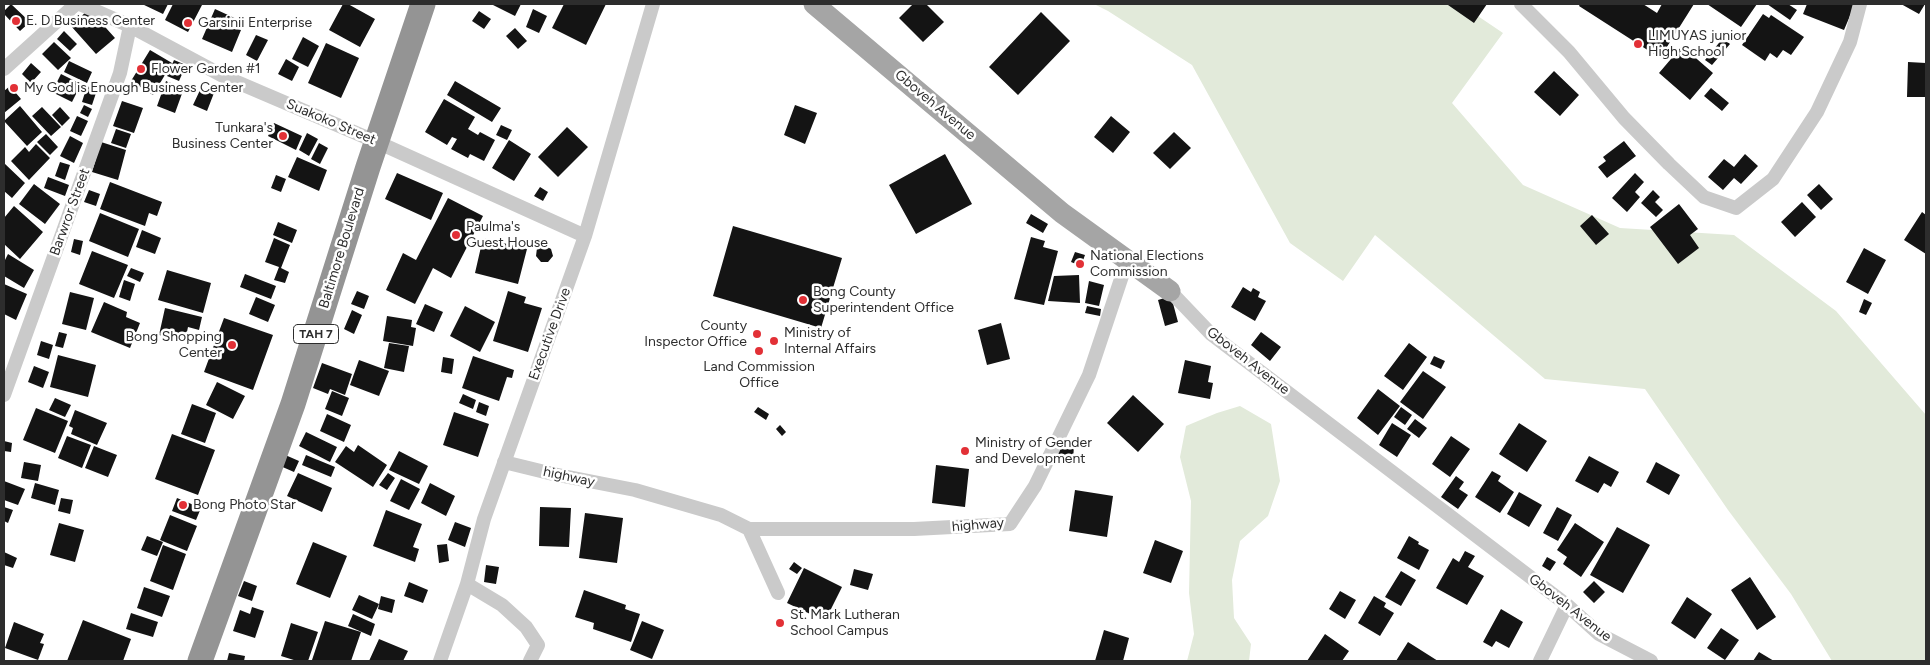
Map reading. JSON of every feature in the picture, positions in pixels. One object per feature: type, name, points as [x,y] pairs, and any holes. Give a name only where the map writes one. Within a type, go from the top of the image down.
[{"type":"highway","name":"Baltimore Boulevard","points":[[200,661],[293,404],[423,4]]},
{"type":"main road","name":"Gboveh Avenue","points":[[814,4],[1062,212],[1170,291]]},
{"type":"street","points":[[4,69],[76,4]]},
{"type":"street","name":"Suakoko Street","points":[[80,4],[130,26],[225,77],[377,142],[585,236]]},
{"type":"street","name":"Executive Drive","points":[[440,661],[467,584],[484,519],[585,236],[653,4]]},
{"type":"street","points":[[1521,4],[1570,52],[1624,118],[1669,164],[1704,197],[1736,208],[1773,179],[1817,112],[1850,42],[1860,4]]},
{"type":"street","name":"Barwror Street","points":[[4,395],[120,73],[130,26]]},
{"type":"street","name":"highway","points":[[504,462],[635,490],[721,515],[749,529],[914,529],[1010,524],[1035,486],[1088,375],[1127,261]]},
{"type":"street","name":"Gboveh Avenue","points":[[1170,291],[1211,334],[1567,605],[1599,634],[1651,661]]},
{"type":"street","points":[[749,529],[778,593]]},
{"type":"street","points":[[467,584],[502,605],[526,627],[538,645],[530,661]]},
{"type":"street","points":[[1540,661],[1567,605]]},
{"type":"green space","points":[[1094,4],[1460,4],[1503,33],[1452,103],[1523,185],[1620,228],[1734,235],[1836,311],[1926,415],[1926,661],[1832,661],[1791,594],[1728,510],[1645,389],[1545,379],[1375,235],[1343,281],[1290,243],[1192,65]]},
{"type":"green space","points":[[1240,406],[1271,424],[1280,481],[1268,516],[1240,541],[1232,580],[1234,618],[1251,644],[1249,661],[1187,661],[1194,634],[1189,593],[1191,501],[1180,457],[1186,426]]},
{"type":"building","points":[[11,4],[30,22],[20,31],[4,14],[4,11]]},
{"type":"building","points":[[142,4],[168,4],[163,14]]},
{"type":"building","points":[[173,4],[202,5],[188,32],[165,20]]},
{"type":"building","points":[[343,4],[348,4],[375,19],[360,47],[329,30]]},
{"type":"building","points":[[491,4],[521,4],[515,16]]},
{"type":"building","points":[[564,4],[606,4],[586,45],[552,28]]},
{"type":"building","points":[[913,4],[926,4],[944,22],[923,42],[899,18]]},
{"type":"building","points":[[1449,4],[1487,4],[1474,23]]},
{"type":"building","points":[[1580,4],[1643,4],[1657,13],[1662,4],[1694,4],[1660,58],[1579,6]]},
{"type":"building","points":[[1707,4],[1757,4],[1741,27]]},
{"type":"building","points":[[1767,4],[1788,4],[1797,10],[1790,20]]},
{"type":"building","points":[[1807,4],[1855,4],[1844,30],[1803,14]]},
{"type":"building","points":[[1901,4],[1925,4],[1919,14]]},
{"type":"building","points":[[89,9],[115,38],[96,54],[71,26]]},
{"type":"building","points":[[215,9],[241,21],[238,29],[241,30],[232,52],[202,39]]},
{"type":"building","points":[[533,9],[547,16],[539,33],[526,27]]},
{"type":"building","points":[[479,11],[491,19],[484,29],[472,21]]},
{"type":"building","points":[[1041,12],[1070,41],[1018,95],[989,67]]},
{"type":"building","points":[[1763,14],[1769,18],[1771,15],[1804,37],[1791,55],[1783,50],[1777,58],[1770,53],[1765,61],[1742,45]]},
{"type":"building","points":[[515,28],[527,41],[518,49],[506,36]]},
{"type":"building","points":[[64,31],[77,44],[70,51],[57,39]]},
{"type":"building","points":[[256,35],[268,40],[257,61],[246,55]]},
{"type":"building","points":[[303,37],[319,46],[308,67],[292,59]]},
{"type":"building","points":[[1723,38],[1730,44],[1712,65],[1705,60]]},
{"type":"building","points":[[54,42],[71,58],[58,70],[42,54]]},
{"type":"building","points":[[326,43],[359,58],[341,98],[308,83]]},
{"type":"building","points":[[1682,46],[1713,73],[1690,100],[1659,73]]},
{"type":"building","points":[[150,50],[172,63],[153,95],[131,81]]},
{"type":"building","points":[[286,59],[299,67],[292,81],[278,74]]},
{"type":"building","points":[[174,60],[186,65],[179,81],[167,76]]},
{"type":"building","points":[[69,61],[92,72],[87,83],[64,72]]},
{"type":"building","points":[[1908,62],[1926,63],[1926,97],[1907,97]]},
{"type":"building","points":[[31,63],[41,72],[31,83],[22,74]]},
{"type":"building","points":[[1554,71],[1579,95],[1560,116],[1534,92]]},
{"type":"building","points":[[61,74],[81,84],[72,102],[52,92]]},
{"type":"building","points":[[166,81],[184,88],[175,113],[157,106]]},
{"type":"building","points":[[455,81],[501,108],[492,122],[447,95]]},
{"type":"building","points":[[10,86],[21,99],[4,113],[4,91]]},
{"type":"building","points":[[87,86],[97,90],[92,105],[82,102]]},
{"type":"building","points":[[201,88],[214,93],[207,111],[193,105]]},
{"type":"building","points":[[1711,88],[1729,103],[1722,111],[1704,96]]},
{"type":"building","points":[[444,99],[475,117],[468,129],[478,135],[480,132],[495,140],[484,161],[470,154],[468,158],[451,149],[457,139],[452,137],[447,145],[425,132]]},
{"type":"building","points":[[122,101],[143,108],[134,133],[113,126]]},
{"type":"building","points":[[84,105],[92,109],[88,117],[80,113]]},
{"type":"building","points":[[795,105],[817,113],[805,144],[784,135]]},
{"type":"building","points":[[20,106],[42,132],[27,146],[4,121]]},
{"type":"building","points":[[42,107],[61,127],[51,136],[32,116]]},
{"type":"building","points":[[60,107],[70,118],[62,126],[52,115]]},
{"type":"building","points":[[77,116],[88,121],[81,136],[70,131]]},
{"type":"building","points":[[1111,116],[1130,132],[1113,153],[1094,137]]},
{"type":"building","points":[[274,123],[302,136],[296,150],[268,136]]},
{"type":"building","points":[[501,125],[512,130],[507,140],[496,135]]},
{"type":"building","points":[[567,127],[588,147],[558,177],[538,157]]},
{"type":"building","points":[[116,129],[131,134],[126,148],[111,143]]},
{"type":"building","points":[[1174,132],[1191,148],[1170,169],[1153,153]]},
{"type":"building","points":[[307,133],[318,139],[309,156],[299,150]]},
{"type":"building","points":[[46,134],[58,147],[50,155],[37,142]]},
{"type":"building","points":[[70,136],[83,143],[74,163],[60,156]]},
{"type":"building","points":[[509,140],[531,154],[514,181],[492,168]]},
{"type":"building","points":[[1624,141],[1636,156],[1607,178],[1598,167],[1606,161],[1603,157]]},
{"type":"building","points":[[101,142],[126,150],[118,180],[92,172]]},
{"type":"building","points":[[319,143],[328,148],[320,164],[311,159]]},
{"type":"building","points":[[36,144],[50,158],[29,180],[11,161],[25,147],[29,152]]},
{"type":"building","points":[[945,154],[972,204],[916,234],[889,185]]},
{"type":"building","points":[[1745,154],[1758,166],[1741,184],[1734,178],[1723,190],[1708,177],[1724,159],[1734,167]]},
{"type":"building","points":[[297,157],[327,170],[319,191],[288,177]]},
{"type":"building","points":[[60,162],[70,165],[65,180],[55,176]]},
{"type":"building","points":[[4,163],[25,183],[12,198],[4,191]]},
{"type":"building","points":[[397,173],[443,193],[431,220],[385,199]]},
{"type":"building","points":[[1635,173],[1644,182],[1635,192],[1640,197],[1627,212],[1612,198]]},
{"type":"building","points":[[276,175],[286,179],[281,192],[271,188]]},
{"type":"building","points":[[48,177],[69,185],[65,196],[44,188]]},
{"type":"building","points":[[110,182],[162,202],[157,216],[149,213],[145,226],[100,209]]},
{"type":"building","points":[[34,184],[60,204],[45,224],[19,204]]},
{"type":"building","points":[[1819,184],[1833,199],[1821,210],[1807,195]]},
{"type":"building","points":[[540,187],[548,192],[543,201],[534,196]]},
{"type":"building","points":[[89,190],[100,194],[96,206],[84,202]]},
{"type":"building","points":[[1653,190],[1660,197],[1655,202],[1663,210],[1656,217],[1641,203]]},
{"type":"building","points":[[448,198],[483,216],[451,278],[433,268],[415,304],[386,290],[403,253],[416,260]]},
{"type":"building","points":[[1802,202],[1816,217],[1795,237],[1781,222]]},
{"type":"building","points":[[1679,204],[1698,229],[1690,235],[1699,248],[1678,264],[1650,227]]},
{"type":"building","points":[[14,206],[43,232],[20,259],[4,244],[4,218]]},
{"type":"building","points":[[1922,212],[1926,215],[1926,254],[1904,240]]},
{"type":"building","points":[[100,213],[139,229],[128,257],[89,241]]},
{"type":"building","points":[[1031,214],[1048,224],[1043,233],[1026,223]]},
{"type":"building","points":[[1592,215],[1609,234],[1596,245],[1580,226]]},
{"type":"building","points":[[278,222],[297,230],[292,243],[273,235]]},
{"type":"building","points":[[733,226],[842,258],[821,328],[713,296]]},
{"type":"building","points":[[142,230],[161,238],[155,254],[136,247]]},
{"type":"building","points":[[1031,237],[1045,241],[1043,247],[1058,251],[1044,305],[1014,299]]},
{"type":"building","points":[[274,238],[290,245],[281,268],[289,272],[285,283],[274,280],[279,267],[265,262]]},
{"type":"building","points":[[483,238],[527,249],[518,284],[475,273]]},
{"type":"building","points":[[74,239],[83,241],[80,255],[71,252]]},
{"type":"building","points":[[544,245],[551,249],[553,256],[548,262],[541,262],[536,256],[537,248]]},
{"type":"building","points":[[1864,248],[1886,260],[1868,294],[1846,282]]},
{"type":"building","points":[[92,251],[128,265],[114,298],[79,284]]},
{"type":"building","points":[[1075,252],[1085,255],[1081,266],[1071,262]]},
{"type":"building","points":[[8,254],[34,270],[24,288],[4,276],[4,262]]},
{"type":"building","points":[[131,268],[144,273],[140,282],[127,276]]},
{"type":"building","points":[[167,270],[211,283],[203,313],[158,300]]},
{"type":"building","points":[[245,274],[276,286],[271,299],[240,287]]},
{"type":"building","points":[[1079,275],[1080,303],[1048,301],[1054,276]]},
{"type":"building","points":[[124,280],[135,284],[130,301],[119,297]]},
{"type":"building","points":[[1089,281],[1104,285],[1099,306],[1085,303]]},
{"type":"building","points":[[4,284],[27,294],[16,320],[4,314]]},
{"type":"building","points":[[1243,287],[1251,292],[1253,288],[1260,292],[1258,297],[1266,301],[1255,321],[1231,307]]},
{"type":"building","points":[[357,291],[369,296],[364,309],[351,304]]},
{"type":"building","points":[[508,291],[526,297],[524,303],[542,308],[528,352],[493,341]]},
{"type":"building","points":[[70,292],[94,298],[86,330],[62,324]]},
{"type":"building","points":[[1171,296],[1178,322],[1165,326],[1158,300]]},
{"type":"building","points":[[256,297],[275,305],[268,322],[249,314]]},
{"type":"building","points":[[1864,299],[1872,303],[1866,315],[1859,312]]},
{"type":"building","points":[[104,302],[127,312],[126,317],[140,323],[130,348],[91,332]]},
{"type":"building","points":[[425,304],[443,312],[434,332],[416,324]]},
{"type":"building","points":[[465,306],[495,322],[480,352],[450,336]]},
{"type":"building","points":[[1087,306],[1101,309],[1100,316],[1085,313]]},
{"type":"building","points":[[165,308],[202,317],[199,330],[188,327],[185,341],[159,335]]},
{"type":"building","points":[[352,310],[362,315],[354,334],[344,329]]},
{"type":"building","points":[[387,316],[412,320],[411,327],[416,328],[413,346],[383,341]]},
{"type":"building","points":[[224,318],[273,335],[253,390],[204,372]]},
{"type":"building","points":[[1001,323],[1010,359],[987,365],[978,330]]},
{"type":"building","points":[[59,332],[67,334],[63,348],[55,346]]},
{"type":"building","points":[[1261,332],[1281,347],[1270,361],[1251,345]]},
{"type":"building","points":[[41,341],[53,345],[49,359],[37,355]]},
{"type":"building","points":[[389,343],[409,346],[404,372],[384,368]]},
{"type":"building","points":[[1409,343],[1427,357],[1403,390],[1384,376]]},
{"type":"building","points":[[58,355],[96,365],[88,397],[50,387]]},
{"type":"building","points":[[473,356],[514,370],[512,378],[507,377],[499,401],[462,388]]},
{"type":"building","points":[[1434,356],[1445,361],[1441,369],[1430,364]]},
{"type":"building","points":[[443,357],[454,359],[452,374],[441,372]]},
{"type":"building","points":[[359,360],[389,371],[379,396],[350,385]]},
{"type":"building","points":[[1185,360],[1211,366],[1208,382],[1213,383],[1210,399],[1178,393]]},
{"type":"building","points":[[322,363],[352,374],[345,395],[330,389],[328,394],[313,388]]},
{"type":"building","points":[[34,366],[49,372],[43,388],[28,382]]},
{"type":"building","points":[[1423,371],[1446,387],[1423,419],[1400,402]]},
{"type":"building","points":[[217,382],[245,396],[233,419],[206,405]]},
{"type":"building","points":[[1378,389],[1400,406],[1378,435],[1357,418]]},
{"type":"building","points":[[332,391],[349,398],[342,416],[325,409]]},
{"type":"building","points":[[463,394],[476,400],[473,409],[459,403]]},
{"type":"building","points":[[1133,395],[1164,424],[1138,452],[1107,423]]},
{"type":"building","points":[[55,398],[71,405],[65,417],[49,410]]},
{"type":"building","points":[[479,402],[489,406],[486,416],[476,412]]},
{"type":"building","points":[[192,404],[216,413],[205,443],[181,434]]},
{"type":"building","points":[[758,407],[769,414],[766,420],[754,412]]},
{"type":"building","points":[[1401,407],[1412,415],[1405,425],[1394,417]]},
{"type":"building","points":[[36,408],[68,421],[55,453],[23,440]]},
{"type":"building","points":[[75,410],[107,423],[97,445],[71,434],[73,428],[69,426]]},
{"type":"building","points":[[454,412],[489,424],[478,457],[443,445]]},
{"type":"building","points":[[327,414],[351,425],[344,442],[320,431]]},
{"type":"building","points":[[1415,419],[1427,428],[1419,438],[1407,429]]},
{"type":"building","points":[[1392,423],[1411,435],[1397,457],[1379,445]]},
{"type":"building","points":[[1519,423],[1547,441],[1527,472],[1499,454]]},
{"type":"building","points":[[780,425],[786,432],[782,436],[776,429]]},
{"type":"building","points":[[306,432],[337,447],[330,462],[299,446]]},
{"type":"building","points":[[172,434],[215,450],[198,495],[155,479]]},
{"type":"building","points":[[67,436],[91,445],[82,468],[58,458]]},
{"type":"building","points":[[1451,436],[1470,449],[1450,477],[1432,464]]},
{"type":"building","points":[[4,441],[12,443],[11,452],[4,451]]},
{"type":"building","points":[[1056,444],[1074,445],[1073,461],[1056,461]]},
{"type":"building","points":[[358,445],[387,465],[373,487],[335,462],[346,446],[354,452]]},
{"type":"building","points":[[94,446],[117,455],[108,477],[85,468]]},
{"type":"building","points":[[399,451],[428,466],[419,484],[389,470]]},
{"type":"building","points":[[283,454],[299,461],[294,472],[278,465]]},
{"type":"building","points":[[306,455],[335,467],[331,477],[302,465]]},
{"type":"building","points":[[1589,456],[1619,472],[1611,487],[1604,483],[1598,493],[1575,481]]},
{"type":"building","points":[[24,462],[41,465],[38,481],[21,478]]},
{"type":"building","points":[[1656,462],[1680,475],[1669,495],[1646,482]]},
{"type":"building","points":[[936,465],[969,469],[965,507],[932,503]]},
{"type":"building","points":[[1492,471],[1501,476],[1498,481],[1514,492],[1500,513],[1475,497]]},
{"type":"building","points":[[298,473],[332,488],[322,512],[287,496]]},
{"type":"building","points":[[388,473],[395,478],[387,490],[379,485]]},
{"type":"building","points":[[1456,476],[1464,482],[1459,489],[1468,495],[1458,509],[1441,497]]},
{"type":"building","points":[[401,479],[420,489],[409,510],[390,501]]},
{"type":"building","points":[[4,481],[25,489],[18,505],[4,500]]},
{"type":"building","points":[[35,483],[59,490],[55,505],[31,498]]},
{"type":"building","points":[[430,483],[455,496],[446,516],[421,503]]},
{"type":"building","points":[[1075,490],[1113,496],[1107,537],[1069,531]]},
{"type":"building","points":[[1519,492],[1542,505],[1529,527],[1507,514]]},
{"type":"building","points":[[61,498],[73,500],[70,514],[58,511]]},
{"type":"building","points":[[177,498],[201,508],[196,520],[172,511]]},
{"type":"building","points":[[4,507],[13,510],[8,523],[4,521]]},
{"type":"building","points":[[540,507],[571,508],[569,547],[539,546]]},
{"type":"building","points":[[1557,507],[1572,515],[1558,541],[1543,533]]},
{"type":"building","points":[[386,510],[422,524],[413,547],[419,549],[415,562],[373,546]]},
{"type":"building","points":[[585,513],[623,518],[617,563],[579,558]]},
{"type":"building","points":[[170,515],[197,526],[187,551],[160,540]]},
{"type":"building","points":[[455,522],[471,528],[465,547],[448,540]]},
{"type":"building","points":[[59,523],[84,530],[75,562],[50,555]]},
{"type":"building","points":[[1575,523],[1604,542],[1581,577],[1563,564],[1567,557],[1557,550]]},
{"type":"building","points":[[1617,527],[1650,545],[1623,593],[1590,575]]},
{"type":"building","points":[[147,536],[163,542],[157,556],[141,550]]},
{"type":"building","points":[[1409,536],[1429,550],[1419,570],[1397,558]]},
{"type":"building","points":[[1155,540],[1183,551],[1171,583],[1143,573]]},
{"type":"building","points":[[313,542],[347,556],[330,598],[296,584]]},
{"type":"building","points":[[447,544],[449,561],[439,563],[437,545]]},
{"type":"building","points":[[163,545],[186,554],[173,590],[150,581]]},
{"type":"building","points":[[1465,551],[1475,556],[1468,567],[1484,576],[1467,605],[1436,588],[1453,558],[1459,562]]},
{"type":"building","points":[[4,552],[17,558],[13,568],[4,565]]},
{"type":"building","points":[[1547,557],[1556,562],[1550,571],[1542,566]]},
{"type":"building","points":[[794,562],[802,568],[797,574],[789,569]]},
{"type":"building","points":[[486,565],[499,567],[496,584],[484,582]]},
{"type":"building","points":[[804,568],[842,587],[825,621],[787,603]]},
{"type":"building","points":[[854,569],[873,574],[868,590],[850,585]]},
{"type":"building","points":[[1401,571],[1416,580],[1401,606],[1385,597]]},
{"type":"building","points":[[1750,577],[1776,617],[1757,630],[1731,590]]},
{"type":"building","points":[[244,581],[257,586],[252,601],[238,596]]},
{"type":"building","points":[[1594,581],[1605,592],[1594,603],[1583,592]]},
{"type":"building","points":[[409,582],[428,590],[423,603],[404,596]]},
{"type":"building","points":[[144,587],[170,596],[162,617],[137,608]]},
{"type":"building","points":[[584,590],[626,605],[625,609],[640,614],[631,642],[593,629],[594,623],[575,617]]},
{"type":"building","points":[[1340,591],[1356,600],[1345,619],[1329,609]]},
{"type":"building","points":[[359,595],[379,604],[372,619],[352,610]]},
{"type":"building","points":[[381,596],[395,600],[392,613],[378,609]]},
{"type":"building","points":[[1374,596],[1386,603],[1384,607],[1394,613],[1380,636],[1358,623]]},
{"type":"building","points":[[1687,597],[1712,614],[1695,639],[1671,623]]},
{"type":"building","points":[[252,607],[264,611],[255,638],[233,631],[240,610],[250,614]]},
{"type":"building","points":[[1501,609],[1523,622],[1509,648],[1496,641],[1492,647],[1483,642]]},
{"type":"building","points":[[131,613],[158,622],[153,637],[126,629]]},
{"type":"building","points":[[353,614],[375,624],[371,636],[348,626]]},
{"type":"building","points":[[83,620],[131,639],[123,661],[67,661]]},
{"type":"building","points":[[325,621],[361,632],[351,661],[312,660]]},
{"type":"building","points":[[642,621],[664,630],[652,659],[630,650]]},
{"type":"building","points":[[14,622],[44,634],[40,643],[44,644],[38,660],[5,648]]},
{"type":"building","points":[[291,623],[318,632],[308,661],[297,661],[281,656]]},
{"type":"building","points":[[1721,628],[1739,640],[1725,660],[1707,648]]},
{"type":"building","points":[[1104,630],[1129,638],[1123,661],[1095,661]]},
{"type":"building","points":[[1325,634],[1349,651],[1342,661],[1307,661]]},
{"type":"building","points":[[379,639],[408,651],[403,661],[369,661]]},
{"type":"building","points":[[1408,642],[1438,661],[1396,661]]},
{"type":"building","points":[[1759,652],[1774,661],[1753,661]]},
{"type":"building","points":[[229,653],[245,656],[244,661],[227,661]]},
{"type":"place","name":"E. D Business Center","points":[[16,21]]},
{"type":"place","name":"Garsinii Enterprise","points":[[188,23]]},
{"type":"place","name":"LIMUYAS junior High School","points":[[1638,44]]},
{"type":"place","name":"Flower Garden #1","points":[[141,69]]},
{"type":"place","name":"My God is Enough Business Center","points":[[14,88]]},
{"type":"place","name":"Tunkara's Business Center","points":[[283,136]]},
{"type":"place","name":"Paulma's Guest House","points":[[456,235]]},
{"type":"place","name":"National Elections Commission","points":[[1080,264]]},
{"type":"place","name":"Bong County Superintendent Office","points":[[803,300]]},
{"type":"place","name":"County Inspector Office","points":[[757,334]]},
{"type":"place","name":"Ministry of Internal Affairs","points":[[774,341]]},
{"type":"place","name":"Bong Shopping Center","points":[[232,345]]},
{"type":"place","name":"Land Commission Office","points":[[759,351]]},
{"type":"place","name":"Ministry of Gender and Development","points":[[965,451]]},
{"type":"place","name":"Bong Photo Star","points":[[183,505]]},
{"type":"place","name":"St. Mark Lutheran School Campus","points":[[780,623]]}]
